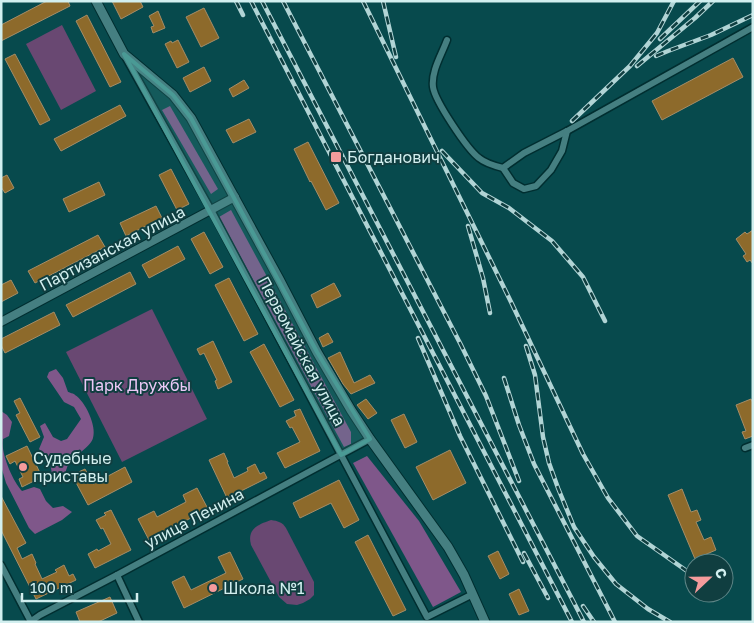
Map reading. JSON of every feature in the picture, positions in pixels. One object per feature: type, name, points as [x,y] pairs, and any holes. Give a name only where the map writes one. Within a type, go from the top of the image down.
[{"type":"main road","name":"Первомайская улица","points":[[96,1],[124,54],[173,95],[191,118],[317,352],[370,439],[448,547],[486,622]]},
{"type":"street","points":[[503,168],[524,154],[753,28]]},
{"type":"street","points":[[447,40],[434,71],[433,88],[442,108],[464,142],[479,158],[503,168],[512,183],[524,190],[536,186],[551,170],[562,151],[567,131]]},
{"type":"street","name":"Первомайская улица","points":[[124,54],[211,210],[427,617],[473,594]]},
{"type":"street","name":"Партизанская улица","points":[[1,322],[235,197]]},
{"type":"street","name":"улица Ленина","points":[[31,622],[370,439]]},
{"type":"street","points":[[745,448],[753,445]]},
{"type":"street","points":[[1,565],[31,622]]},
{"type":"street","points":[[117,576],[139,622]]},
{"type":"highlighted area","points":[[124,54],[173,95],[191,118],[317,352],[370,439],[341,455]]},
{"type":"green space","points":[[62,25],[96,91],[61,110],[26,44]]},
{"type":"green space","name":"Парк Дружбы","points":[[152,309],[207,419],[122,462],[66,352]]},
{"type":"green space","points":[[271,520],[280,522],[286,528],[314,582],[314,595],[303,603],[297,605],[287,604],[279,597],[251,545],[250,535],[254,528]]},
{"type":"shaded area","points":[[170,106],[218,189],[211,194],[162,110]]},
{"type":"shaded area","points":[[231,210],[351,432],[351,444],[344,447],[219,217]]},
{"type":"shaded area","points":[[56,369],[63,378],[68,392],[79,398],[86,408],[92,421],[94,433],[90,444],[70,459],[63,479],[56,480],[52,474],[50,462],[39,449],[44,437],[40,426],[45,423],[53,437],[61,441],[67,439],[81,419],[74,407],[64,402],[47,377],[49,372]]},
{"type":"shaded area","points":[[1,411],[12,422],[9,436],[3,439],[3,451],[8,467],[18,487],[22,491],[34,487],[40,489],[46,501],[53,508],[63,506],[72,512],[62,520],[35,534],[29,528],[6,483],[1,466]]},
{"type":"shaded area","points":[[367,456],[419,521],[461,592],[433,607],[353,463]]},
{"type":"building","points":[[47,1],[68,1],[70,6],[1,41],[1,25]]},
{"type":"building","points":[[112,1],[140,1],[143,7],[121,19]]},
{"type":"building","points":[[204,8],[219,38],[201,47],[186,17]]},
{"type":"building","points":[[158,11],[165,28],[153,33],[151,27],[154,26],[149,16]]},
{"type":"building","points":[[87,15],[121,82],[110,87],[76,21]]},
{"type":"building","points":[[178,40],[189,62],[177,68],[165,44]]},
{"type":"building","points":[[15,54],[50,120],[40,125],[5,59]]},
{"type":"building","points":[[733,58],[743,77],[662,120],[652,101]]},
{"type":"building","points":[[204,67],[211,81],[190,92],[183,78]]},
{"type":"building","points":[[244,80],[249,88],[233,97],[229,89]]},
{"type":"building","points":[[120,105],[126,116],[61,151],[54,139]]},
{"type":"building","points":[[249,119],[256,132],[233,143],[226,130]]},
{"type":"building","name":"Богданович","points":[[308,142],[339,203],[326,210],[294,149]]},
{"type":"building","points":[[171,169],[189,204],[177,210],[159,175]]},
{"type":"building","points":[[7,175],[14,188],[5,193],[1,187],[1,178]]},
{"type":"building","points":[[99,182],[105,195],[69,212],[63,199]]},
{"type":"building","points":[[156,206],[162,218],[126,236],[120,223]]},
{"type":"building","points":[[753,230],[753,264],[750,260],[747,262],[743,256],[746,254],[736,239],[745,232],[747,234]]},
{"type":"building","points":[[204,232],[223,267],[210,274],[191,239]]},
{"type":"building","points":[[98,235],[105,247],[35,283],[28,271]]},
{"type":"building","points":[[178,246],[185,259],[149,278],[142,265]]},
{"type":"building","points":[[130,272],[136,284],[73,317],[66,305]]},
{"type":"building","points":[[229,278],[258,334],[244,341],[215,285]]},
{"type":"building","points":[[11,280],[18,293],[1,302],[1,285]]},
{"type":"building","points":[[334,283],[341,296],[317,308],[311,295]]},
{"type":"building","points":[[54,312],[60,325],[5,353],[1,345],[1,339]]},
{"type":"building","points":[[328,333],[333,342],[323,347],[319,338]]},
{"type":"building","points":[[213,341],[232,382],[218,389],[215,381],[217,380],[204,353],[200,355],[197,349]]},
{"type":"building","points":[[264,344],[294,400],[280,407],[250,352]]},
{"type":"building","points":[[340,352],[354,383],[370,375],[375,383],[351,394],[328,358]]},
{"type":"building","points":[[20,398],[40,437],[30,442],[16,415],[20,413],[14,401]]},
{"type":"building","points":[[366,399],[377,413],[368,419],[357,405]]},
{"type":"building","points":[[751,399],[753,403],[753,436],[745,439],[742,432],[746,431],[736,405]]},
{"type":"building","points":[[300,409],[320,451],[285,468],[277,453],[300,442],[292,427],[290,428],[286,421],[296,416],[294,411]]},
{"type":"building","points":[[404,414],[417,442],[405,448],[391,420]]},
{"type":"building","points":[[27,446],[42,477],[22,487],[19,479],[23,477],[15,461],[10,464],[6,456]]},
{"type":"building","points":[[450,450],[466,483],[433,500],[416,467]]},
{"type":"building","points":[[224,453],[234,478],[248,471],[247,468],[255,464],[260,474],[264,472],[267,478],[227,498],[209,460]]},
{"type":"building","points":[[125,467],[132,482],[88,505],[72,475],[85,469],[93,484]]},
{"type":"building","points":[[339,480],[359,520],[344,528],[331,503],[300,518],[293,503]]},
{"type":"building","points":[[197,488],[208,509],[149,540],[138,519],[154,511],[157,517],[186,502],[183,495]]},
{"type":"building","points":[[682,489],[691,512],[697,510],[701,520],[696,522],[704,540],[711,537],[716,550],[709,553],[692,553],[668,495]]},
{"type":"building","points":[[1,496],[26,543],[17,548],[22,559],[32,554],[42,579],[57,572],[55,570],[64,565],[69,576],[73,574],[76,580],[36,599],[1,530]]},
{"type":"building","points":[[111,510],[131,550],[95,568],[88,554],[111,544],[103,528],[101,529],[96,520]]},
{"type":"building","points":[[368,535],[406,610],[393,616],[355,542]]},
{"type":"building","points":[[498,551],[509,574],[500,579],[488,556]]},
{"type":"building","points":[[230,552],[243,579],[184,608],[172,582],[184,576],[191,590],[226,573],[218,557]]},
{"type":"building","points":[[519,589],[529,611],[519,615],[509,594]]},
{"type":"building","points":[[110,597],[117,613],[98,622],[80,622],[76,612]]},
{"type":"railway","points":[[236,1],[243,15]]},
{"type":"railway","points":[[251,1],[572,622]]},
{"type":"railway","points":[[262,1],[584,622]]},
{"type":"railway","points":[[283,1],[461,345],[486,396],[519,481]]},
{"type":"railway","points":[[363,1],[512,304],[583,454],[608,498],[637,536],[684,569]]},
{"type":"railway","points":[[383,1],[396,57]]},
{"type":"railway","points":[[572,121],[630,66],[657,33],[674,1]]},
{"type":"railway","points":[[660,39],[700,1]]},
{"type":"railway","points":[[637,66],[713,1]]},
{"type":"railway","points":[[656,56],[711,35],[753,15]]},
{"type":"railway","points":[[442,151],[482,193],[509,208],[552,241],[583,277],[605,321]]},
{"type":"railway","points":[[468,226],[483,278],[490,313]]},
{"type":"railway","points":[[418,338],[460,436],[523,562]]},
{"type":"railway","points":[[526,346],[535,375],[543,437],[549,463],[574,527],[594,557],[616,584],[648,609],[670,622]]},
{"type":"railway","points":[[504,378],[534,464],[615,622]]},
{"type":"railway","points":[[524,553],[548,598]]},
{"type":"railway","points":[[583,606],[594,622]]},
{"type":"place","name":"Богданович","points":[[336,157]]},
{"type":"place","name":"Судебные приставы","points":[[23,467]]},
{"type":"place","name":"Школа №1","points":[[213,588]]}]
